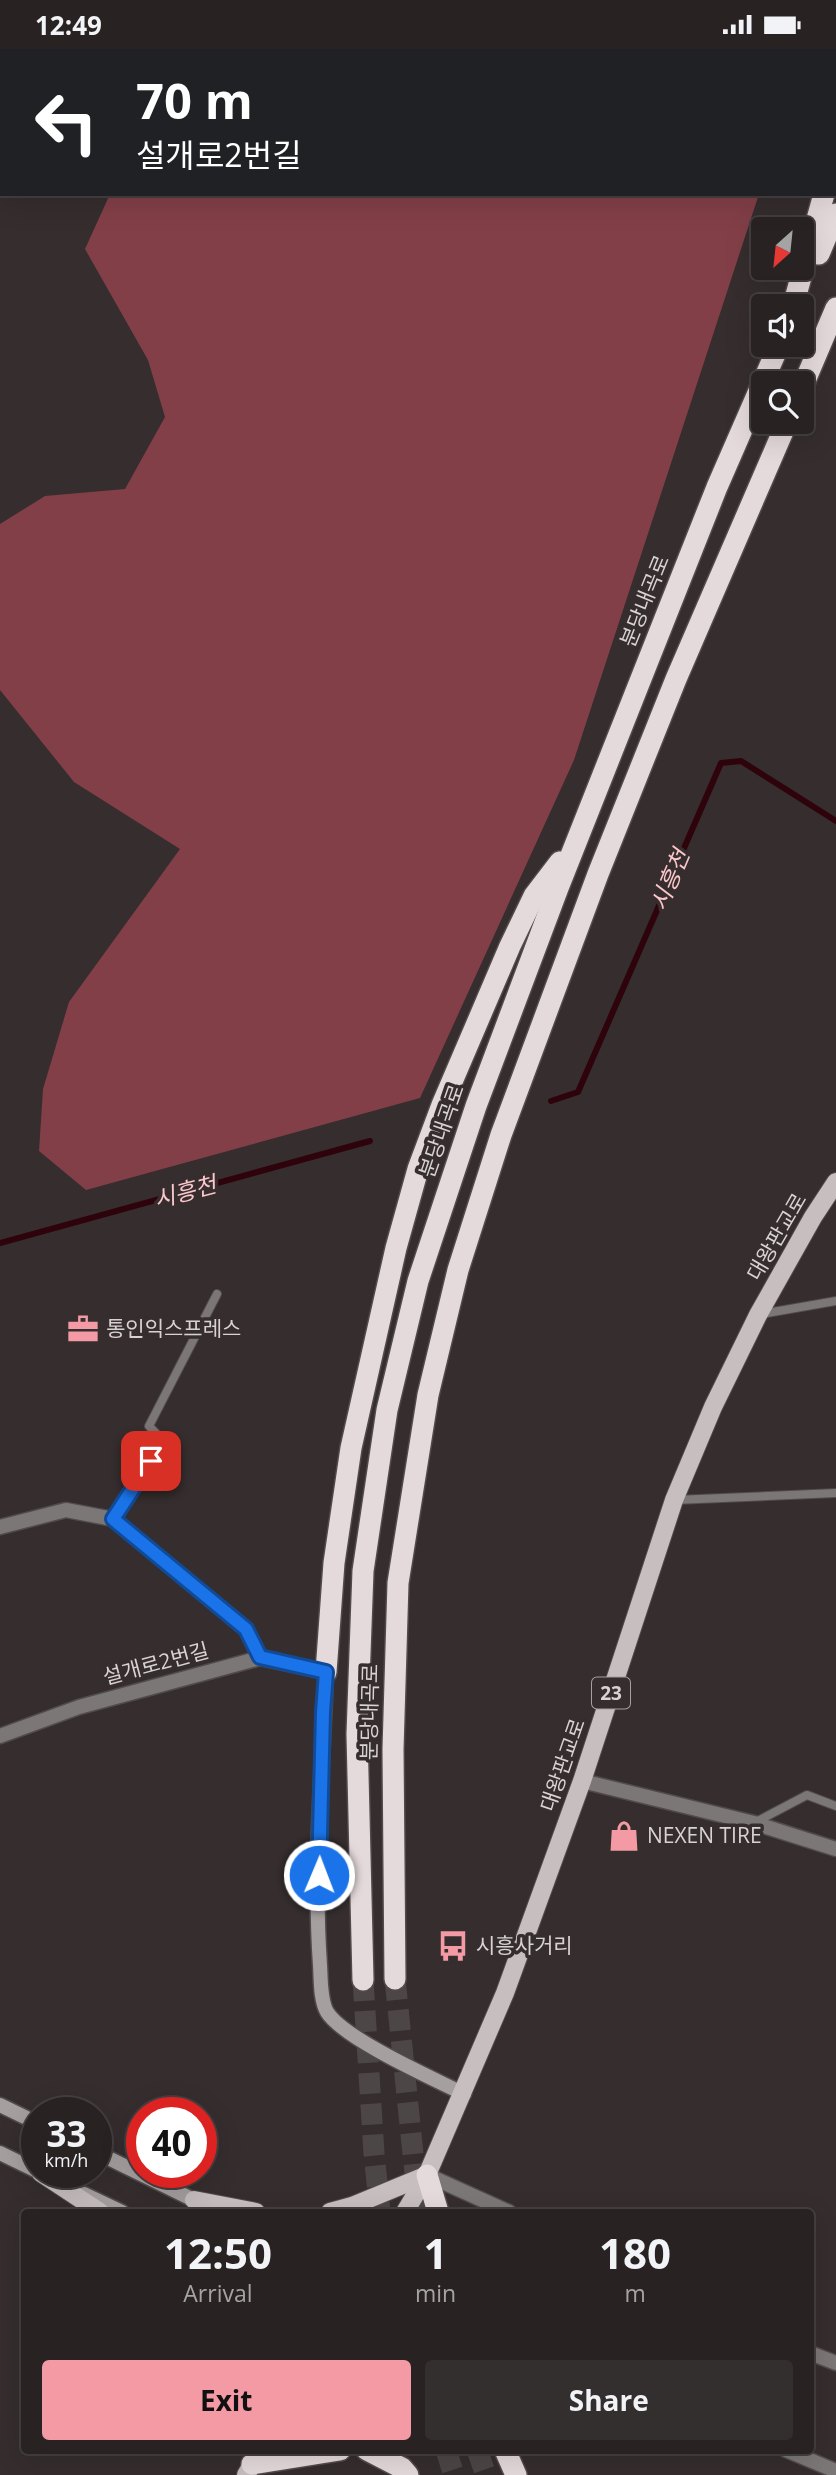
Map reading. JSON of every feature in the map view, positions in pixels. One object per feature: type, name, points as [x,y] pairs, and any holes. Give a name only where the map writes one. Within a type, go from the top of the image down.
[{"type":"highway","points":[[797,294],[823,196]]},
{"type":"highway","points":[[799,294],[836,214]]},
{"type":"highway","points":[[809,371],[836,308]]},
{"type":"highway","name":"분당내곡로","points":[[363,1980],[357,1734],[363,1571],[387,1410],[418,1281],[476,1106],[576,841],[717,487],[774,357]]},
{"type":"highway","name":"분당내곡로","points":[[395,1979],[393,1749],[398,1584],[428,1395],[458,1270],[501,1135],[598,874],[676,679],[782,434]]},
{"type":"highway","points":[[326,1672],[334,1563],[351,1448],[396,1248],[418,1169],[442,1105],[534,896],[576,841]]},
{"type":"highway","points":[[427,2175],[437,2209]]},
{"type":"highway","points":[[253,2460],[305,2454]]},
{"type":"highway","points":[[375,2454],[402,2468],[408,2475]]},
{"type":"highway","points":[[410,2454],[416,2475]]},
{"type":"highway","points":[[508,2454],[516,2475]]},
{"type":"main road","name":"대왕판교로","points":[[407,2209],[427,2175],[464,2094],[505,1993],[582,1781],[674,1500],[713,1407],[758,1315],[813,1217],[836,1182]]},
{"type":"main road","points":[[341,2209],[427,2175]]},
{"type":"main road","points":[[63,2188],[95,2209]]},
{"type":"main road","points":[[194,2200],[240,2209]]},
{"type":"street","points":[[0,1527],[66,1510],[113,1519],[246,1629],[260,1657]]},
{"type":"street","name":"설개로2번길","points":[[0,1735],[79,1707],[260,1657],[326,1672]]},
{"type":"street","points":[[326,1672],[317,1930],[326,2011],[343,2029],[464,2094]]},
{"type":"street","points":[[582,1781],[754,1823],[836,1849]]},
{"type":"street","points":[[0,2105],[21,2115]]},
{"type":"street","points":[[0,2153],[21,2163]]},
{"type":"street","points":[[112,2160],[212,2209]]},
{"type":"street","points":[[427,2175],[502,2209]]},
{"type":"street","points":[[72,2188],[116,2209]]},
{"type":"street","points":[[814,2355],[836,2363]]},
{"type":"street","points":[[796,2454],[836,2471]]},
{"type":"lane","points":[[113,1519],[164,1442],[149,1426],[217,1294]]},
{"type":"lane","points":[[758,1315],[836,1301]]},
{"type":"lane","points":[[674,1500],[836,1493]]},
{"type":"lane","points":[[754,1823],[807,1795],[836,1806]]},
{"type":"shaded area","points":[[109,196],[758,196],[574,760],[420,1098],[86,1190],[39,1151],[43,1089],[69,1002],[180,849],[74,782],[0,690],[0,524],[45,496],[125,489],[165,417],[148,360],[85,249]]},
{"type":"waterway","name":"시흥천","points":[[551,1101],[578,1092],[721,763],[741,761],[836,821]]},
{"type":"waterway","name":"시흥천","points":[[0,1243],[370,1141]]},
{"type":"tunnel","points":[[395,1979],[419,2209]]},
{"type":"tunnel","points":[[363,1980],[380,2209]]},
{"type":"tunnel","points":[[447,2454],[454,2475]]},
{"type":"tunnel","points":[[478,2454],[486,2475]]},
{"type":"place","name":"통인익스프레스","points":[[83,1329]]},
{"type":"place","name":"NEXEN TIRE","points":[[624,1836]]},
{"type":"place","name":"시흥사거리","points":[[453,1946]]},
{"type":"route","points":[[151,1461],[113,1519],[246,1629],[260,1657],[326,1672],[319,1875]]}]
